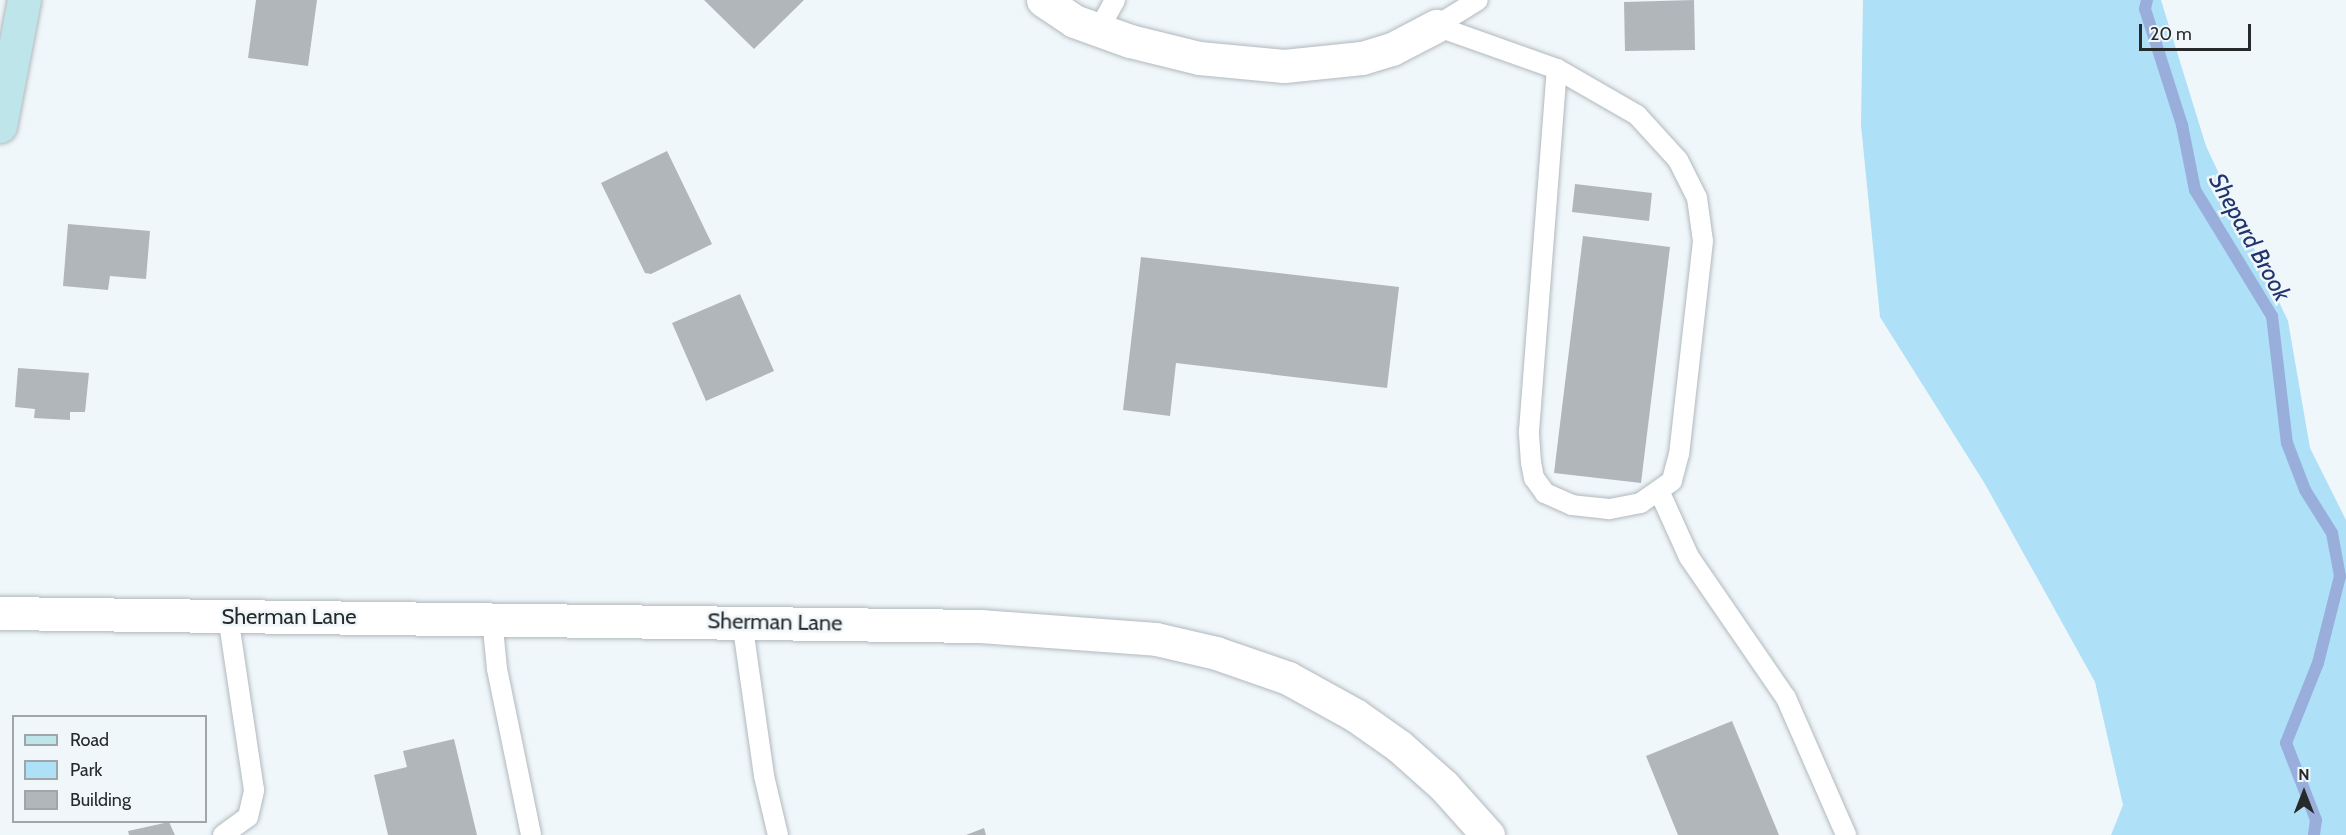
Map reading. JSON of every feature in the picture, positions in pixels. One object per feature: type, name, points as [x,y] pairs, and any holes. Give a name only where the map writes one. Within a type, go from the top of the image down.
[{"type":"main road","points":[[0,126],[24,0]]},
{"type":"street","points":[[1043,0],[1074,21],[1198,58],[1284,66],[1362,58],[1392,49],[1436,26]]},
{"type":"street","name":"Sherman Lane","points":[[0,613],[742,621],[1076,630],[1155,639],[1216,653],[1288,678],[1355,715],[1399,746],[1444,786],[1488,835]]},
{"type":"lane","points":[[1099,29],[1115,0]]},
{"type":"lane","points":[[1436,26],[1478,0]]},
{"type":"lane","points":[[1436,26],[1557,69],[1637,115],[1678,160],[1697,198],[1703,241],[1679,454],[1672,481],[1660,493],[1641,503],[1609,509],[1572,505],[1545,493],[1534,478],[1529,431],[1557,69]]},
{"type":"lane","points":[[1660,493],[1689,557],[1786,698],[1846,835]]},
{"type":"lane","points":[[223,835],[248,817],[255,790],[228,616]]},
{"type":"lane","points":[[492,618],[497,669],[531,835]]},
{"type":"lane","points":[[742,621],[764,776],[778,835]]},
{"type":"green space","points":[[1863,0],[2161,0],[2206,146],[2288,321],[2310,448],[2346,520],[2346,835],[2111,835],[2123,805],[2095,682],[1985,484],[1880,317],[1861,125]]},
{"type":"building","points":[[256,0],[317,0],[308,66],[248,58]]},
{"type":"building","points":[[704,0],[804,0],[754,49]]},
{"type":"building","points":[[1694,0],[1695,50],[1625,51],[1624,2]]},
{"type":"building","points":[[667,151],[712,244],[651,274],[645,273],[601,183]]},
{"type":"building","points":[[1575,184],[1652,193],[1649,221],[1572,212]]},
{"type":"building","points":[[68,224],[150,231],[146,279],[110,276],[108,290],[63,286]]},
{"type":"building","points":[[1583,236],[1670,247],[1641,483],[1554,473]]},
{"type":"building","points":[[1141,257],[1399,287],[1387,388],[1176,363],[1170,416],[1123,410]]},
{"type":"building","points":[[740,294],[774,371],[706,401],[672,323]]},
{"type":"building","points":[[18,368],[89,373],[85,412],[70,412],[70,420],[34,418],[35,409],[15,407]]},
{"type":"building","points":[[1732,721],[1779,835],[1678,835],[1646,756]]},
{"type":"building","points":[[454,739],[477,835],[388,835],[374,775],[407,767],[403,751]]},
{"type":"building","points":[[169,823],[175,835],[129,835],[128,831]]},
{"type":"building","points":[[984,828],[986,835],[966,835]]},
{"type":"waterway","name":"Shepard Brook","points":[[2147,0],[2145,9],[2182,125],[2195,190],[2272,316],[2287,443],[2305,490],[2332,533],[2340,576],[2318,663],[2286,743],[2316,820],[2314,835]]}]
